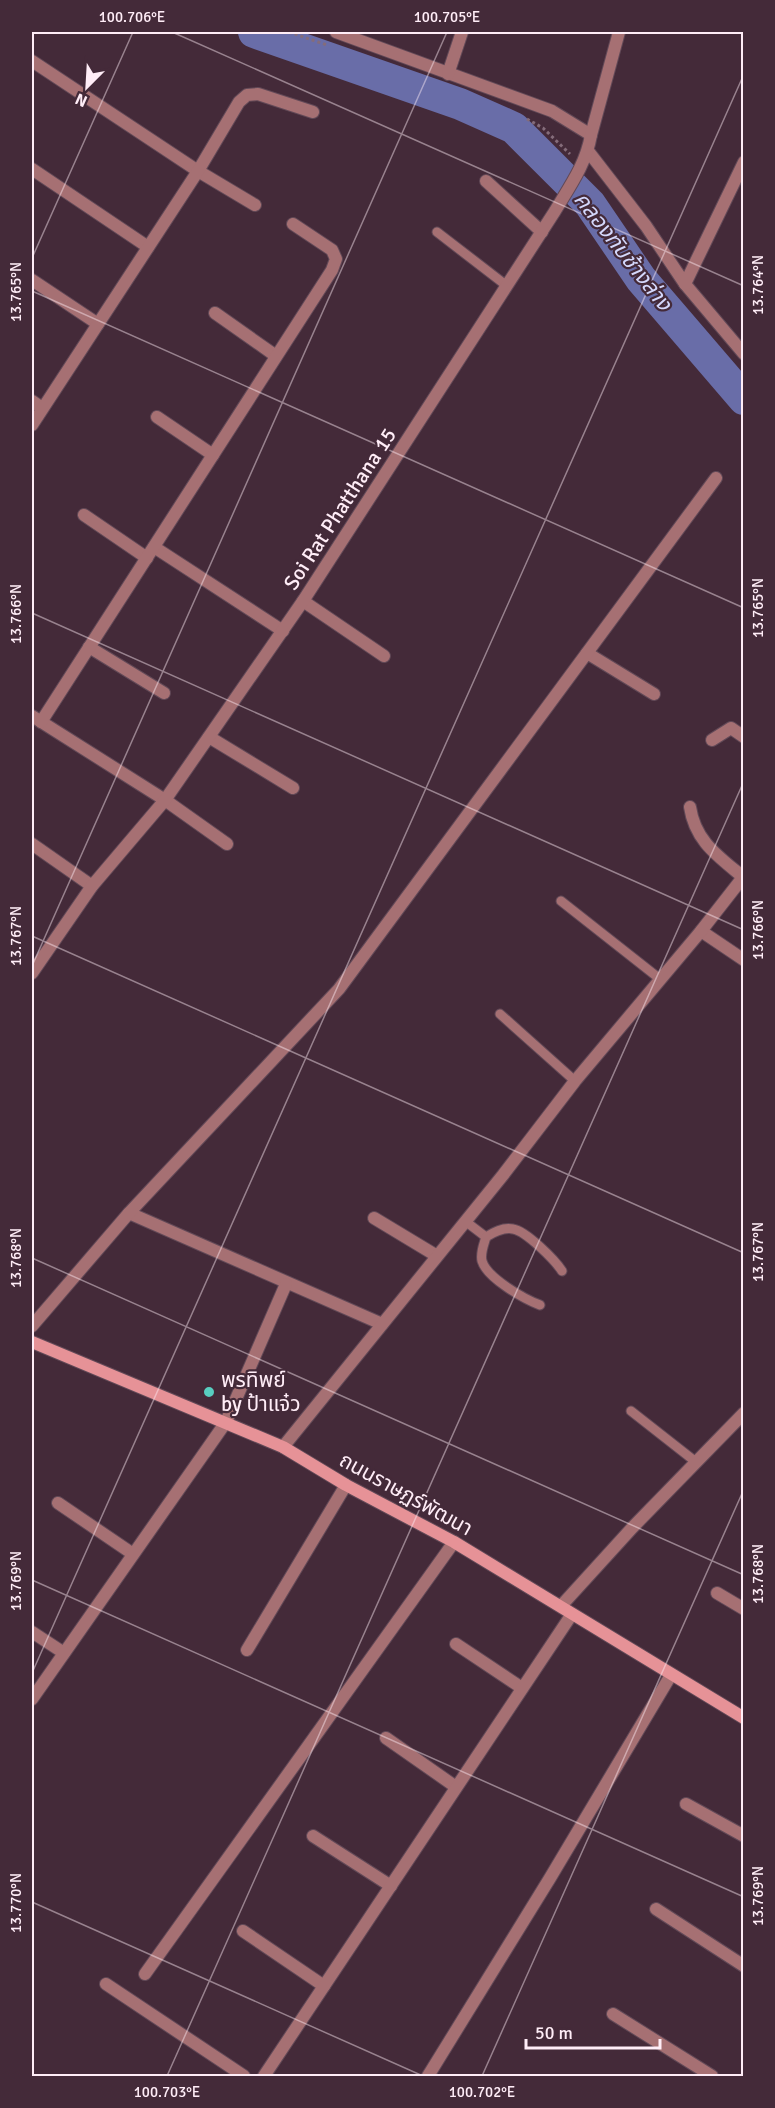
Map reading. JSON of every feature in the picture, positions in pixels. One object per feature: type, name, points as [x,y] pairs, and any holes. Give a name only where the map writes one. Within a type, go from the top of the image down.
[{"type":"street","points":[[336,32],[552,111],[591,135]]},
{"type":"street","points":[[448,74],[462,32]]},
{"type":"street","name":"Soi Rat Phatthana 15","points":[[32,973],[92,886],[165,800],[303,601],[542,232],[580,170],[588,151],[619,32]]},
{"type":"street","points":[[32,61],[198,171],[255,205]]},
{"type":"street","points":[[32,425],[198,171],[238,102],[247,95],[258,94],[313,112]]},
{"type":"street","points":[[588,151],[646,226],[685,284],[744,354]]},
{"type":"street","points":[[685,284],[744,162]]},
{"type":"street","points":[[32,169],[148,248]]},
{"type":"street","points":[[486,181],[542,232]]},
{"type":"street","points":[[227,844],[165,800],[36,719],[89,647],[332,270],[336,260],[332,250],[293,224]]},
{"type":"street","points":[[32,280],[98,324]]},
{"type":"street","points":[[215,313],[276,356]]},
{"type":"street","points":[[32,401],[42,408]]},
{"type":"street","points":[[157,417],[213,455]]},
{"type":"street","points":[[32,1326],[129,1213],[339,989],[716,478]]},
{"type":"street","points":[[84,515],[283,630]]},
{"type":"street","points":[[303,601],[384,656]]},
{"type":"street","points":[[89,647],[164,693]]},
{"type":"street","points":[[587,653],[654,694]]},
{"type":"street","points":[[712,740],[731,728],[744,737]]},
{"type":"street","points":[[209,737],[293,788]]},
{"type":"street","points":[[283,1447],[575,1081],[701,931],[743,876],[700,838],[692,823],[690,807]]},
{"type":"street","points":[[32,844],[92,886]]},
{"type":"street","points":[[701,931],[744,960]]},
{"type":"street","points":[[129,1213],[286,1284],[382,1324]]},
{"type":"street","points":[[374,1218],[437,1256]]},
{"type":"street","points":[[32,1699],[226,1422],[286,1284]]},
{"type":"street","name":"ถนนราษฏร์พัฒนา","points":[[32,1341],[283,1447],[346,1485],[454,1542],[744,1718]]},
{"type":"street","points":[[561,1606],[744,1413]]},
{"type":"street","points":[[247,1650],[346,1485]]},
{"type":"street","points":[[58,1503],[133,1554]]},
{"type":"street","points":[[145,1974],[454,1542]]},
{"type":"street","points":[[717,1593],[744,1609]]},
{"type":"street","points":[[264,2076],[572,1614]]},
{"type":"street","points":[[32,1632],[64,1653]]},
{"type":"street","points":[[456,1644],[522,1688]]},
{"type":"street","points":[[428,2076],[671,1675]]},
{"type":"street","points":[[387,1738],[456,1787]]},
{"type":"street","points":[[686,1804],[744,1836]]},
{"type":"street","points":[[313,1836],[391,1886]]},
{"type":"street","points":[[656,1909],[744,1966]]},
{"type":"street","points":[[243,1931],[324,1986]]},
{"type":"street","points":[[106,1984],[244,2076]]},
{"type":"street","points":[[613,2014],[712,2076]]},
{"type":"lane","points":[[437,232],[507,286]]},
{"type":"lane","points":[[561,901],[660,979]]},
{"type":"lane","points":[[500,1014],[575,1081]]},
{"type":"lane","points":[[465,1221],[486,1237]]},
{"type":"lane","points":[[486,1237],[503,1229],[511,1228],[519,1231],[556,1262],[562,1272]]},
{"type":"lane","points":[[486,1237],[482,1260],[486,1270],[523,1299],[540,1305]]},
{"type":"lane","points":[[631,1411],[696,1462]]},
{"type":"path","points":[[289,32],[333,47]]},
{"type":"path","points":[[522,117],[543,128],[568,151],[580,170]]},
{"type":"waterway","name":"คลองทับช้างล่าง","points":[[254,32],[460,104],[514,128],[590,204],[641,279],[744,399]]},
{"type":"place","name":"พรทิพย์ by ป้าแจ๋ว","points":[[209,1392]]}]
